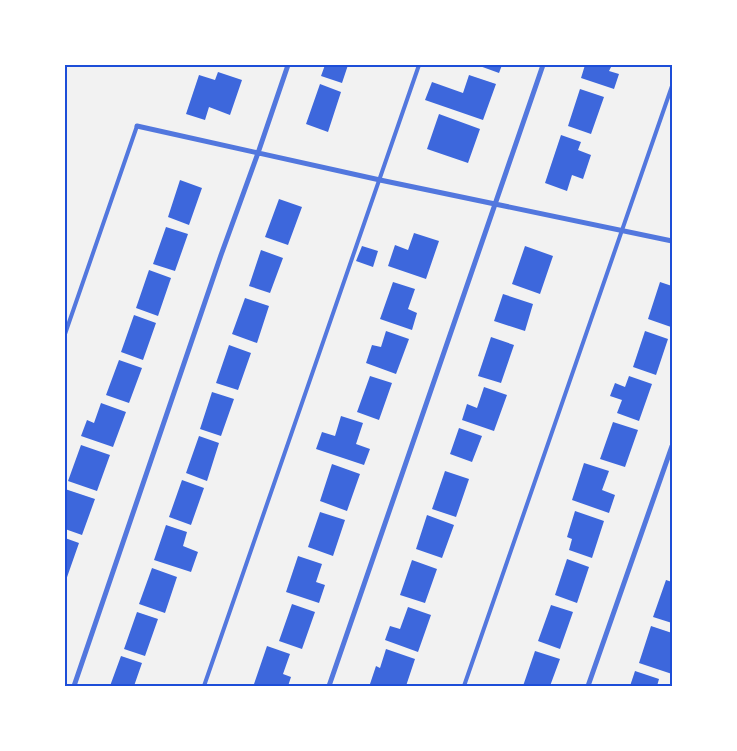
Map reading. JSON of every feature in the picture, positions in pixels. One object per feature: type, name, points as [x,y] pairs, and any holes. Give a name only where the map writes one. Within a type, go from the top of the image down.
[{"type":"street","points":[[74,686],[288,65]]},
{"type":"street","points":[[329,686],[543,65]]},
{"type":"street","points":[[137,126],[380,180],[672,241]]},
{"type":"street","points":[[588,686],[672,446]]},
{"type":"lane","points":[[204,686],[419,65]]},
{"type":"lane","points":[[464,686],[672,86]]},
{"type":"lane","points":[[65,334],[137,126]]},
{"type":"building","points":[[325,65],[348,65],[342,83],[321,76]]},
{"type":"building","points":[[477,65],[502,65],[499,73]]},
{"type":"building","points":[[585,65],[612,65],[609,71],[619,74],[614,89],[581,78]]},
{"type":"building","points":[[218,72],[242,80],[230,115],[209,107],[205,120],[186,114],[199,75],[215,80]]},
{"type":"building","points":[[469,75],[496,84],[483,120],[425,100],[432,82],[463,93]]},
{"type":"building","points":[[320,84],[341,92],[328,132],[306,124]]},
{"type":"building","points":[[580,89],[604,97],[591,134],[568,126]]},
{"type":"building","points":[[439,114],[480,129],[468,163],[427,149]]},
{"type":"building","points":[[561,135],[581,142],[578,150],[591,155],[583,179],[572,175],[567,191],[545,183]]},
{"type":"building","points":[[180,180],[202,188],[189,225],[168,217]]},
{"type":"building","points":[[279,199],[302,207],[288,245],[265,237]]},
{"type":"building","points":[[166,227],[188,234],[175,271],[153,264]]},
{"type":"building","points":[[414,233],[439,241],[426,279],[388,266],[395,245],[408,250]]},
{"type":"building","points":[[362,246],[378,251],[373,267],[356,261]]},
{"type":"building","points":[[525,246],[553,256],[540,294],[512,284]]},
{"type":"building","points":[[261,250],[283,258],[270,293],[249,286]]},
{"type":"building","points":[[149,270],[171,278],[158,316],[136,308]]},
{"type":"building","points":[[393,282],[415,289],[408,309],[417,313],[412,330],[380,319]]},
{"type":"building","points":[[660,282],[672,286],[671,327],[648,319]]},
{"type":"building","points":[[503,294],[533,304],[525,331],[494,321]]},
{"type":"building","points":[[245,298],[269,306],[257,343],[232,334]]},
{"type":"building","points":[[134,315],[156,323],[143,360],[121,352]]},
{"type":"building","points":[[386,331],[409,339],[396,374],[366,363],[372,345],[381,347]]},
{"type":"building","points":[[645,331],[668,339],[656,375],[633,367]]},
{"type":"building","points":[[491,337],[514,345],[501,383],[478,376]]},
{"type":"building","points":[[229,345],[251,353],[238,390],[216,383]]},
{"type":"building","points":[[119,360],[142,368],[129,403],[106,395]]},
{"type":"building","points":[[370,376],[392,383],[379,420],[357,412]]},
{"type":"building","points":[[629,376],[652,384],[639,421],[617,413],[622,400],[610,396],[615,383],[625,387]]},
{"type":"building","points":[[484,387],[507,395],[494,431],[462,420],[467,404],[477,408]]},
{"type":"building","points":[[212,392],[234,399],[221,436],[200,429]]},
{"type":"building","points":[[101,403],[126,412],[113,447],[81,436],[87,420],[94,423]]},
{"type":"building","points":[[341,416],[363,423],[356,444],[370,449],[364,465],[316,449],[322,432],[335,436]]},
{"type":"building","points":[[613,422],[638,430],[625,467],[600,459]]},
{"type":"building","points":[[459,428],[482,436],[472,462],[450,454]]},
{"type":"building","points":[[199,436],[219,443],[207,481],[186,473]]},
{"type":"building","points":[[81,445],[110,455],[97,491],[68,481]]},
{"type":"building","points":[[584,463],[609,471],[602,490],[615,495],[609,513],[572,500]]},
{"type":"building","points":[[332,464],[360,474],[347,511],[320,501]]},
{"type":"building","points":[[445,471],[469,479],[456,517],[432,509]]},
{"type":"building","points":[[182,480],[204,488],[191,525],[169,517]]},
{"type":"building","points":[[65,489],[95,499],[82,535],[65,529]]},
{"type":"building","points":[[575,511],[604,521],[592,558],[569,550],[572,539],[567,537]]},
{"type":"building","points":[[320,512],[345,520],[333,556],[308,547]]},
{"type":"building","points":[[427,515],[454,525],[442,558],[416,549]]},
{"type":"building","points":[[166,525],[187,532],[183,546],[198,552],[191,572],[154,560]]},
{"type":"building","points":[[65,538],[79,543],[65,583]]},
{"type":"building","points":[[298,556],[322,564],[316,582],[325,585],[319,603],[286,592]]},
{"type":"building","points":[[567,559],[589,567],[577,603],[555,595]]},
{"type":"building","points":[[412,560],[437,569],[425,603],[400,595]]},
{"type":"building","points":[[152,568],[177,577],[165,613],[139,604]]},
{"type":"building","points":[[666,580],[672,582],[672,623],[653,617]]},
{"type":"building","points":[[292,604],[315,612],[302,649],[279,641]]},
{"type":"building","points":[[551,605],[573,612],[560,649],[538,641]]},
{"type":"building","points":[[408,607],[431,615],[418,652],[385,640],[390,626],[400,629]]},
{"type":"building","points":[[137,612],[158,619],[145,656],[124,649]]},
{"type":"building","points":[[651,626],[672,633],[672,674],[639,663]]},
{"type":"building","points":[[267,646],[290,654],[283,674],[291,677],[288,686],[260,686],[254,684]]},
{"type":"building","points":[[386,649],[415,659],[406,686],[376,686],[370,684],[376,666],[380,668]]},
{"type":"building","points":[[535,651],[560,659],[550,686],[523,686]]},
{"type":"building","points":[[121,656],[142,663],[134,686],[110,686]]},
{"type":"building","points":[[635,671],[659,679],[657,686],[630,686]]}]
